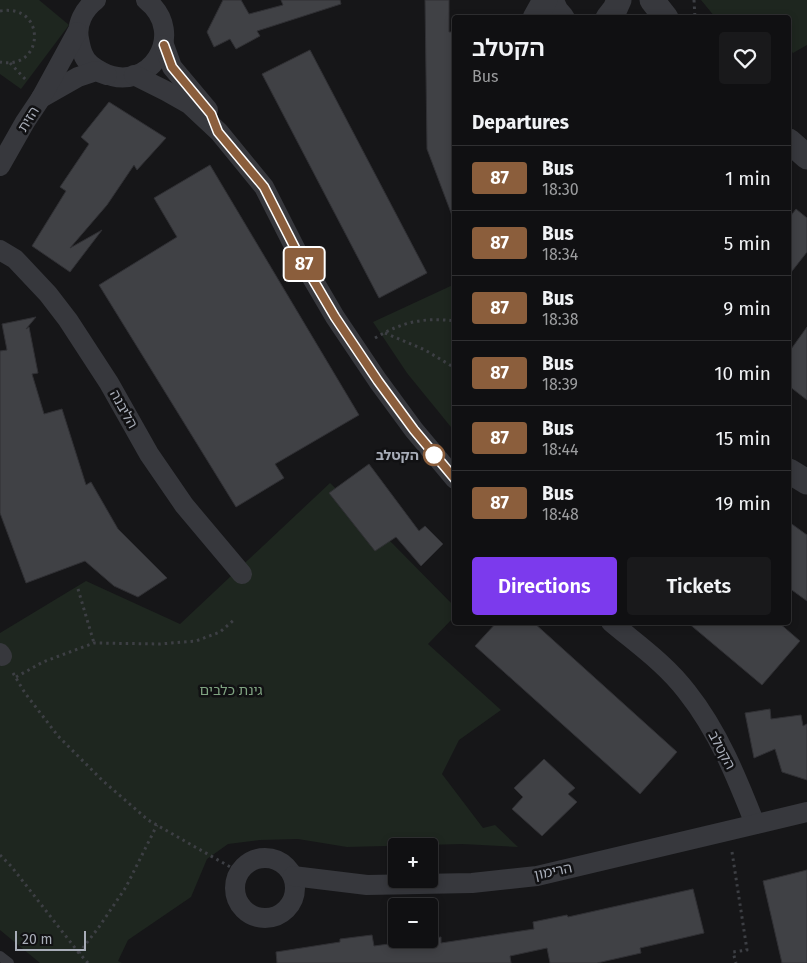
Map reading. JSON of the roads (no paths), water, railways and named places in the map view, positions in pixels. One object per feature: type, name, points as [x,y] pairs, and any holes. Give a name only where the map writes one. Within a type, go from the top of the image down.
[{"type":"street","name":"הזית","points":[[0,166],[41,98],[77,32],[84,12],[96,0]]},
{"type":"street","points":[[134,75],[146,70],[157,60],[164,45],[165,30],[160,8],[146,0]]},
{"type":"street","points":[[537,15],[545,0]]},
{"type":"street","points":[[551,0],[559,15]]},
{"type":"street","points":[[610,15],[619,0]]},
{"type":"street","points":[[652,0],[664,15]]},
{"type":"street","points":[[77,32],[83,55],[92,67],[112,77]]},
{"type":"street","points":[[164,45],[172,67],[211,114],[218,132]]},
{"type":"street","name":"הזית","points":[[41,98],[78,77],[96,71],[112,77],[127,78],[134,75]]},
{"type":"street","points":[[134,75],[189,104],[218,132],[264,187],[298,254],[335,317],[414,430],[452,475]]},
{"type":"street","points":[[791,143],[807,157]]},
{"type":"street","name":"הליבנה","points":[[0,250],[15,259],[48,294],[109,383],[154,462],[184,505],[242,574]]},
{"type":"street","points":[[791,472],[807,482]]},
{"type":"street","name":"הקטלב","points":[[614,625],[659,662],[687,691],[704,716],[733,767],[755,824]]},
{"type":"street","name":"הרימון","points":[[293,876],[367,885],[472,883],[537,876],[807,812]]},
{"type":"street","points":[[266,858],[278,861],[287,867],[293,876],[294,896],[288,907],[281,914],[271,917],[252,915],[244,909],[238,900],[235,890],[239,872],[246,864],[255,859],[266,858]]},
{"type":"lane","points":[[0,956],[9,963]]},
{"type":"place","name":"הקטלב","points":[[434,455]]},
{"type":"park label","name":"גינת כלבים","points":[[231,690]]}]
